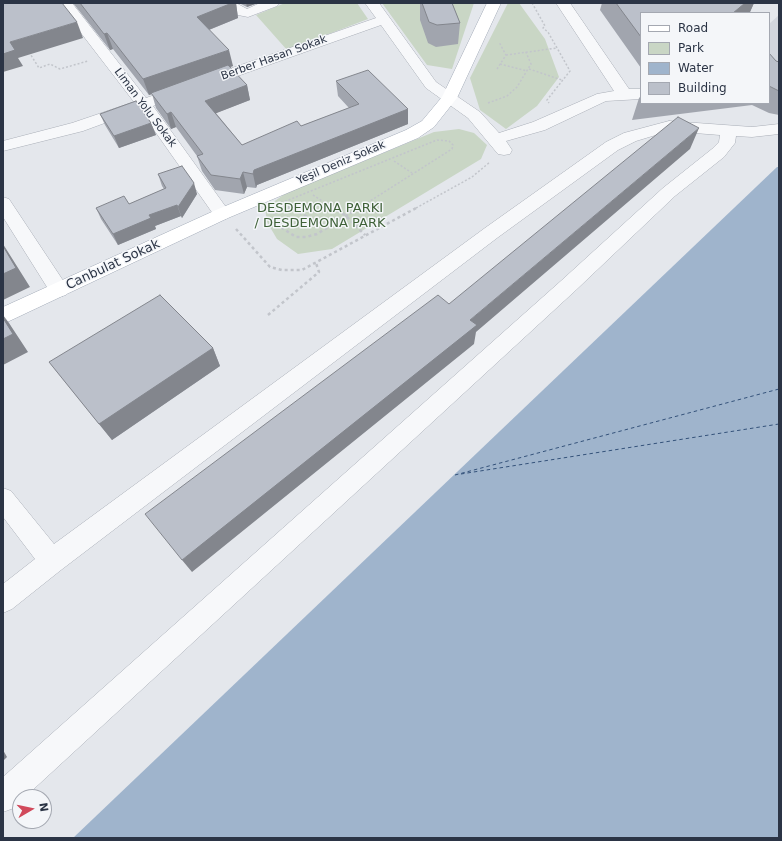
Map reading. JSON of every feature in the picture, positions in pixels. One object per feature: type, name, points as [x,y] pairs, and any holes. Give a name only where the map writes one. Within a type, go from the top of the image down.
[{"type":"main road","name":"Yeşil Deniz Sokak","points":[[222,214],[412,134],[428,124],[449,98],[494,3]]},
{"type":"main road","name":"Canbulat Sokak","points":[[3,316],[222,214]]},
{"type":"street","name":"Liman Yolu Sokak","points":[[66,3],[144,105],[222,214]]},
{"type":"street","points":[[227,3],[238,12],[248,13],[272,3]]},
{"type":"street","points":[[372,3],[432,85],[474,115],[500,144],[602,97],[624,94],[640,94]]},
{"type":"street","points":[[563,3],[624,94]]},
{"type":"street","name":"Berber Hasan Sokak","points":[[3,146],[77,128],[383,20]]},
{"type":"street","points":[[3,600],[52,561],[497,229],[612,146],[630,137],[669,126],[752,132],[779,129]]},
{"type":"street","points":[[3,797],[563,290],[669,192],[718,153],[727,143],[729,131]]},
{"type":"street","points":[[752,132],[779,138]]},
{"type":"street","points":[[3,203],[59,290]]},
{"type":"street","points":[[3,499],[52,561]]},
{"type":"path","points":[[532,3],[545,26],[543,28],[548,32],[570,70],[547,100],[551,104]]},
{"type":"path","points":[[499,42],[506,55]]},
{"type":"path","points":[[497,69],[506,55],[526,51],[557,48]]},
{"type":"path","points":[[27,49],[39,68],[50,64],[60,69],[106,55]]},
{"type":"path","points":[[491,102],[507,96],[517,87],[531,64],[526,51]]},
{"type":"path","points":[[500,64],[563,80]]},
{"type":"path","points":[[437,140],[449,142],[453,145],[452,149],[316,234],[306,237],[296,237],[282,228],[273,209],[281,203],[437,140]]},
{"type":"path","points":[[222,214],[270,267],[282,270],[302,270],[472,177],[500,144]]},
{"type":"path","points":[[305,189],[346,215],[365,235]]},
{"type":"path","points":[[281,203],[328,227]]},
{"type":"path","points":[[268,315],[319,272],[316,263]]},
{"type":"shaded area","points":[[779,15],[779,64],[770,58],[770,23]]},
{"type":"green space","points":[[285,3],[357,3],[368,19],[287,50],[256,15]]},
{"type":"green space","points":[[382,3],[474,3],[452,69],[427,65]]},
{"type":"green space","points":[[508,3],[519,3],[545,39],[559,77],[537,106],[506,129],[480,110],[470,78]]},
{"type":"green space","name":"DESDEMONA PARKI / DESDEMONA PARK","points":[[459,129],[474,133],[487,145],[481,159],[332,249],[298,254],[277,239],[267,222],[265,208],[286,193],[434,132]]},
{"type":"water","points":[[777,167],[779,167],[779,838],[73,838]]},
{"type":"building","points":[[3,3],[62,3],[77,22],[10,42],[15,50],[3,54]]},
{"type":"building","points":[[80,3],[232,3],[197,17],[229,50],[143,79],[107,33],[104,34]]},
{"type":"building","points":[[422,3],[452,3],[460,23],[437,25],[429,22]]},
{"type":"building","points":[[616,3],[745,3],[734,12],[640,12],[640,36]]},
{"type":"building","points":[[770,54],[776,61],[779,62],[779,91],[770,86]]},
{"type":"building","points":[[228,65],[247,85],[205,101],[242,145],[297,121],[301,126],[359,104],[336,81],[368,70],[408,109],[254,170],[253,174],[243,172],[240,179],[211,175],[197,156],[203,154],[171,112],[167,114],[151,93]]},
{"type":"building","points":[[136,101],[151,123],[114,136],[100,114]]},
{"type":"building","points":[[678,117],[699,128],[470,320],[477,325],[182,560],[145,514],[438,295],[449,304]]},
{"type":"building","points":[[182,166],[194,183],[178,207],[177,205],[149,215],[151,218],[113,234],[96,208],[124,196],[129,204],[166,188],[158,174]]},
{"type":"building","points":[[3,246],[16,268],[3,274]]},
{"type":"building","points":[[160,295],[213,348],[99,424],[49,362]]},
{"type":"building","points":[[3,318],[13,334],[3,339]]},
{"type":"ferry route","points":[[455,475],[779,389]]},
{"type":"ferry route","points":[[461,474],[779,424]]}]
